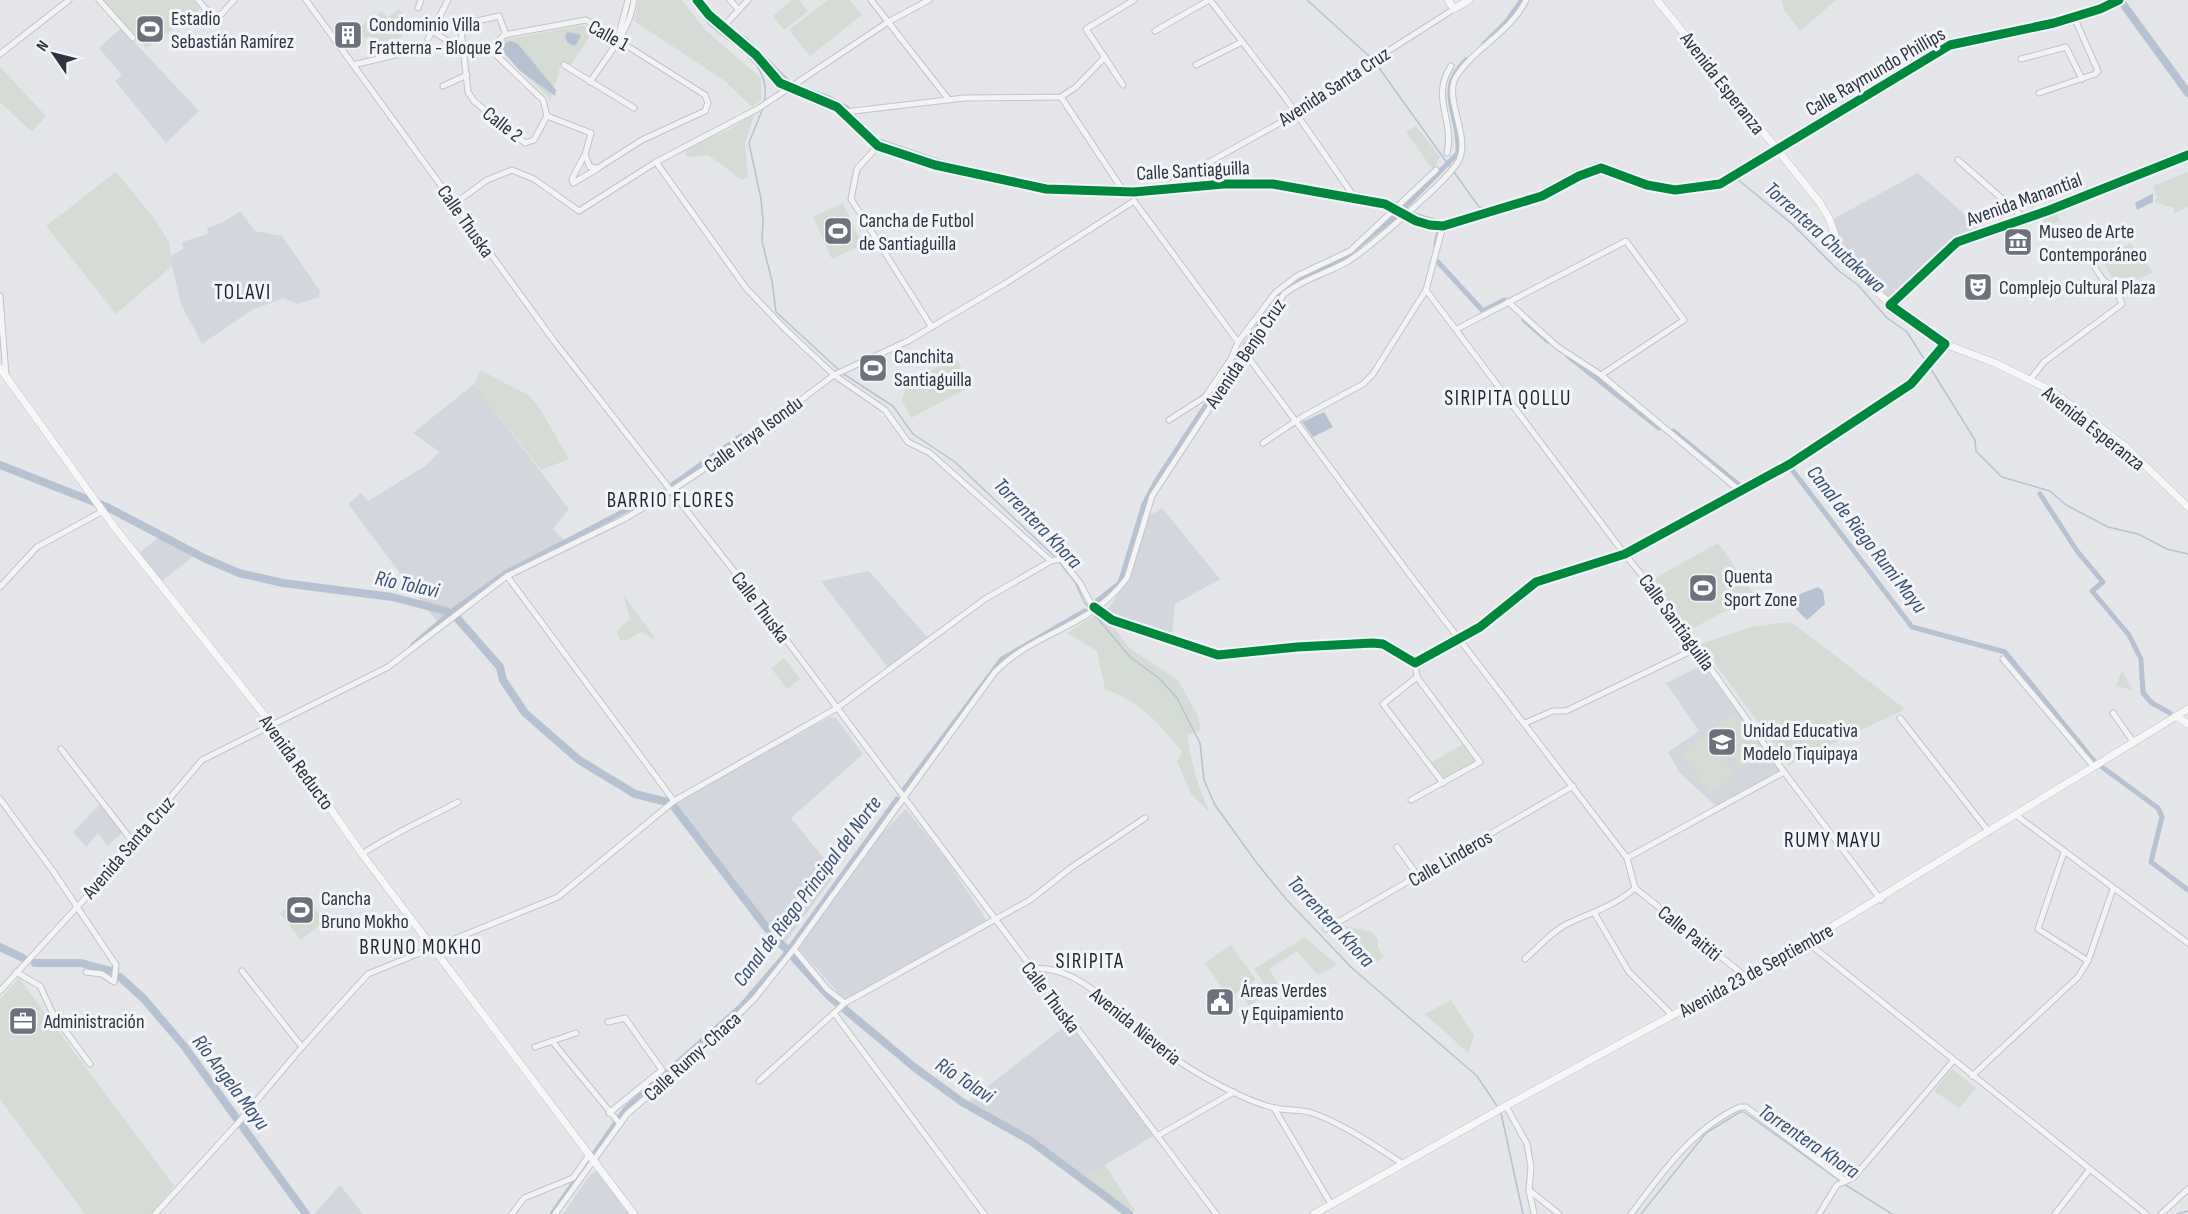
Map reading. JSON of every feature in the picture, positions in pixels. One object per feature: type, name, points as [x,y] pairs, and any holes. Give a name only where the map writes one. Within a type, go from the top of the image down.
[{"type":"main road","points":[[1448,0],[1454,9]]},
{"type":"main road","name":"Avenida Santa Cruz","points":[[1454,9],[1469,0]]},
{"type":"main road","name":"Avenida Esperanza","points":[[1657,0],[1820,203],[1829,218],[1844,261],[1890,305],[1945,344],[2052,391],[2125,446],[2188,507]]},
{"type":"main road","name":"Avenida Manantial","points":[[1890,305],[1957,242],[2026,219],[2188,155]]},
{"type":"main road","name":"Avenida Reducto","points":[[0,368],[155,580],[273,726],[362,854],[634,1214]]},
{"type":"main road","name":"Avenida 23 de Septiembre","points":[[1314,1214],[1881,900],[2188,709]]},
{"type":"main road","points":[[2176,716],[2188,724]]},
{"type":"street","points":[[0,54],[69,0]]},
{"type":"street","points":[[99,0],[133,38]]},
{"type":"street","points":[[198,0],[214,19],[217,19],[234,0]]},
{"type":"street","name":"Calle Thuska","points":[[306,0],[554,341],[837,708],[900,796],[1136,1109],[1159,1135],[1216,1214]]},
{"type":"street","points":[[418,8],[421,0]]},
{"type":"street","points":[[428,39],[448,0]]},
{"type":"street","points":[[626,20],[628,0]]},
{"type":"street","points":[[590,82],[618,38],[634,0]]},
{"type":"street","name":"Calle Santiaguilla","points":[[697,0],[788,88],[822,99],[845,112],[878,146],[951,169],[1046,189],[1134,192],[1224,184],[1273,184],[1385,204],[1430,225],[1443,226]]},
{"type":"street","points":[[730,0],[739,10]]},
{"type":"street","points":[[723,27],[748,0]]},
{"type":"street","points":[[871,0],[949,100]]},
{"type":"street","points":[[454,204],[488,180],[512,170],[534,178],[579,211],[656,162],[759,108],[888,22],[929,0]]},
{"type":"street","points":[[1123,85],[1086,29],[1134,0]]},
{"type":"street","points":[[1155,31],[1210,0],[1296,113],[1355,198]]},
{"type":"street","name":"Avenida Benjo Cruz","points":[[1169,420],[1216,389],[1245,353],[1284,294],[1299,279],[1353,258],[1404,214],[1459,161],[1461,153],[1453,94],[1456,77],[1514,19],[1526,0]]},
{"type":"street","name":"Calle Raymundo Phillips","points":[[1443,226],[1542,196],[1579,176],[1601,168],[1647,185],[1675,190],[1720,184],[1950,45],[2019,32],[2074,17],[2118,1]]},
{"type":"street","name":"Avenida Santa Cruz","points":[[1170,189],[1170,184],[1296,113],[1354,77],[1374,60],[1454,9]]},
{"type":"street","points":[[433,30],[456,42],[463,39],[461,30],[464,24],[495,15],[502,19],[506,35],[496,41],[494,51],[543,100],[546,116]]},
{"type":"street","points":[[2039,93],[2082,79],[2098,71],[2074,17]]},
{"type":"street","name":"Calle 1","points":[[506,35],[586,20],[618,38],[705,95],[707,108],[642,140],[573,183],[572,179],[585,155],[591,133],[546,116]]},
{"type":"street","points":[[433,30],[465,53]]},
{"type":"street","name":"Calle 2","points":[[463,39],[468,92],[474,100],[525,143],[534,140],[546,116]]},
{"type":"street","points":[[1196,65],[1242,42]]},
{"type":"street","points":[[2021,59],[2066,47],[2082,79]]},
{"type":"street","points":[[353,65],[395,55]]},
{"type":"street","points":[[845,112],[949,100],[1061,97],[1076,87],[1105,57]]},
{"type":"street","points":[[564,65],[634,108]]},
{"type":"street","points":[[1447,153],[1449,127],[1441,102],[1441,89],[1451,66]]},
{"type":"street","points":[[443,87],[466,75]]},
{"type":"street","points":[[1061,97],[1120,186],[1120,191]]},
{"type":"street","points":[[1449,127],[1458,124]]},
{"type":"street","points":[[878,146],[857,169],[851,199],[931,326]]},
{"type":"street","points":[[585,155],[587,164],[598,168]]},
{"type":"street","points":[[1958,160],[2020,217],[2026,219]]},
{"type":"street","points":[[656,162],[746,288],[784,328],[885,410],[908,442],[930,453],[1052,560]]},
{"type":"street","name":"Avenida Benjo Cruz","points":[[1093,609],[1109,599],[1127,578],[1152,496],[1216,389],[1238,342],[1275,293],[1343,256],[1396,210],[1436,170]]},
{"type":"street","points":[[1134,192],[1134,201],[1238,342]]},
{"type":"street","name":"Calle Iraya Isondu","points":[[273,726],[388,667],[507,576],[624,519],[671,491],[746,442],[840,373],[908,341],[1006,283],[1134,201]]},
{"type":"street","points":[[1263,443],[1295,421],[1363,384],[1373,374],[1426,290],[1443,226]]},
{"type":"street","points":[[1457,329],[1626,241],[1684,320],[1601,375]]},
{"type":"street","points":[[2030,380],[2044,362],[2122,304],[2116,289],[2103,280],[2094,266]]},
{"type":"street","name":"Calle Santiaguilla","points":[[1426,290],[1697,648],[1784,772],[1881,900]]},
{"type":"street","points":[[0,296],[6,376]]},
{"type":"street","points":[[1508,302],[1557,347],[1601,375],[1740,491]]},
{"type":"street","points":[[1415,663],[1480,627],[1536,582],[1625,554],[1790,464],[1911,384],[1928,367],[1945,344]]},
{"type":"street","points":[[1245,353],[1413,579],[1461,638],[1628,858],[1635,888],[1625,898],[1595,914],[1567,923],[1525,959]]},
{"type":"street","points":[[0,587],[37,547],[102,510]]},
{"type":"street","points":[[155,1214],[368,974],[558,897],[672,802],[837,708],[985,599],[1052,560],[1061,559],[1080,583],[1093,609],[1112,621],[1133,626],[1205,653],[1228,656],[1297,646],[1373,643],[1383,644],[1415,663]]},
{"type":"street","points":[[507,576],[672,802]]},
{"type":"street","name":"Calle Rumy-Chaca","points":[[555,1214],[591,1157],[617,1122],[665,1074],[737,1018],[794,949],[900,796],[1003,664],[1093,609]]},
{"type":"street","points":[[1526,723],[1553,711],[1566,711],[1697,648]]},
{"type":"street","points":[[2003,659],[2094,767]]},
{"type":"street","points":[[1411,800],[1480,762],[1417,677],[1415,663]]},
{"type":"street","points":[[1417,677],[1383,704],[1443,783]]},
{"type":"street","points":[[2113,713],[2134,743]]},
{"type":"street","points":[[1900,718],[1989,832]]},
{"type":"street","name":"Avenida Santa Cruz","points":[[0,991],[133,842],[202,760],[273,726]]},
{"type":"street","points":[[61,748],[133,842]]},
{"type":"street","points":[[1628,858],[1784,772]]},
{"type":"street","name":"Calle Linderos","points":[[1326,929],[1573,786]]},
{"type":"street","points":[[0,799],[77,906],[116,965],[114,982],[102,974],[86,972]]},
{"type":"street","points":[[362,854],[382,840],[458,802]]},
{"type":"street","points":[[2017,816],[2188,943]]},
{"type":"street","points":[[759,1080],[840,1008],[1030,900],[1072,867],[1145,818]]},
{"type":"street","points":[[1397,847],[1418,876]]},
{"type":"street","points":[[2064,852],[2038,929],[2088,961]]},
{"type":"street","name":"Calle Paititi","points":[[1635,888],[1745,976]]},
{"type":"street","points":[[1971,1076],[2078,977],[2088,961],[2113,889]]},
{"type":"street","points":[[1595,914],[1629,972],[1673,1016]]},
{"type":"street","points":[[1807,942],[1971,1076],[2146,1214]]},
{"type":"street","points":[[794,949],[828,990],[984,1214]]},
{"type":"street","name":"Avenida Nieveria","points":[[1031,969],[1048,969],[1090,988],[1171,1057],[1234,1092],[1274,1108],[1311,1113],[1372,1143],[1403,1164]]},
{"type":"street","points":[[242,971],[302,1047]]},
{"type":"street","points":[[16,972],[40,986],[53,1014],[90,1064]]},
{"type":"street","points":[[609,1022],[625,1018],[665,1074],[609,1113]]},
{"type":"street","points":[[535,1047],[576,1034]]},
{"type":"street","points":[[552,1041],[617,1122]]},
{"type":"street","points":[[1819,1214],[1837,1185],[1852,1178],[1858,1172],[1953,1061]]},
{"type":"street","points":[[1159,1135],[1234,1092]]},
{"type":"street","points":[[1631,1214],[1653,1185],[1704,1128],[1740,1107],[1746,1107],[1789,1137],[1844,1180]]},
{"type":"street","points":[[1274,1108],[1331,1204]]},
{"type":"street","points":[[1501,1109],[1527,1144],[1531,1167],[1529,1190],[1534,1214]]},
{"type":"street","points":[[512,1214],[524,1198],[573,1178],[591,1157]]},
{"type":"street","points":[[2055,1214],[2090,1169]]},
{"type":"street","points":[[2161,1214],[2188,1189]]},
{"type":"street","points":[[1529,1190],[1558,1214]]},
{"type":"shaded area","name":"Estadio Sebastián Ramírez","points":[[101,0],[193,0],[200,9],[146,48]]},
{"type":"shaded area","points":[[639,0],[682,0],[705,30],[761,78],[761,99],[752,107],[725,81],[634,21]]},
{"type":"shaded area","points":[[792,0],[799,0],[808,11],[784,30],[773,16]]},
{"type":"shaded area","points":[[828,0],[850,0],[862,15],[810,56],[789,30]]},
{"type":"shaded area","points":[[1782,0],[1836,0],[1800,31],[1784,10]]},
{"type":"shaded area","points":[[399,9],[409,23],[393,52],[370,36],[365,39],[358,28],[382,11],[387,18]]},
{"type":"shaded area","points":[[583,25],[594,30],[570,66],[562,61],[550,102],[548,97],[499,49],[504,40]]},
{"type":"shaded area","points":[[121,28],[199,111],[166,143],[115,81],[122,75],[99,48]]},
{"type":"shaded area","points":[[0,67],[46,116],[32,132],[0,102]]},
{"type":"shaded area","points":[[755,112],[745,143],[748,177],[742,180],[708,155],[687,157],[685,149],[734,127]]},
{"type":"shaded area","points":[[1416,126],[1440,157],[1433,170],[1406,132]]},
{"type":"shaded area","points":[[116,172],[154,218],[169,242],[172,266],[116,314],[46,226]]},
{"type":"shaded area","points":[[2188,172],[2188,207],[2174,214],[2174,208],[2154,202],[2157,198],[2153,186]]},
{"type":"shaded area","points":[[1918,173],[1982,230],[1953,238],[1904,287],[1887,298],[1846,259],[1833,219]]},
{"type":"shaded area","name":"Cancha de Futbol de Santiaguilla","points":[[843,203],[862,245],[832,259],[813,217]]},
{"type":"shaded area","points":[[240,211],[255,231],[282,236],[320,291],[319,297],[298,304],[283,298],[252,310],[202,344],[181,304],[170,257],[183,249],[182,242],[208,234],[207,228],[222,223]]},
{"type":"shaded area","points":[[2056,211],[2060,222],[2045,225],[2040,216]]},
{"type":"shaded area","points":[[2130,243],[2153,272],[2123,287],[2115,283],[2102,260]]},
{"type":"shaded area","points":[[955,358],[973,385],[911,418],[902,401],[907,383]]},
{"type":"shaded area","name":"Canchita Santiaguilla","points":[[878,359],[884,369],[868,377],[863,367]]},
{"type":"shaded area","points":[[480,370],[528,395],[539,407],[569,459],[541,470],[474,384]]},
{"type":"shaded area","points":[[474,384],[569,509],[553,529],[565,541],[504,571],[437,622],[348,504],[361,493],[368,501],[425,466],[440,452],[413,433]]},
{"type":"shaded area","points":[[1162,508],[1220,579],[1175,604],[1172,635],[1163,635],[1107,610],[1127,581],[1147,517]]},
{"type":"shaded area","points":[[164,533],[194,549],[195,555],[162,581],[139,553]]},
{"type":"shaded area","name":"Quenta Sport Zone","points":[[1718,543],[1755,595],[1688,631],[1652,580]]},
{"type":"shaded area","points":[[869,571],[927,637],[888,668],[821,581]]},
{"type":"shaded area","points":[[623,594],[656,640],[641,632],[625,641],[620,640],[617,631],[630,619]]},
{"type":"shaded area","points":[[1095,615],[1109,620],[1128,647],[1178,680],[1197,714],[1201,730],[1187,735],[1196,774],[1210,813],[1191,794],[1177,761],[1182,752],[1148,714],[1128,700],[1105,689],[1097,651],[1067,633]]},
{"type":"shaded area","points":[[1790,622],[1905,709],[1789,765],[1701,644],[1751,627]]},
{"type":"shaded area","points":[[784,658],[800,679],[787,689],[771,668]]},
{"type":"shaded area","name":"Unidad Educativa Modelo Tiquipaya","points":[[1703,665],[1780,770],[1716,806],[1680,773],[1668,752],[1699,731],[1666,683]]},
{"type":"shaded area","points":[[2122,671],[2133,690],[2116,686]]},
{"type":"shaded area","points":[[1736,713],[1765,753],[1740,771],[1711,731]]},
{"type":"shaded area","points":[[830,717],[836,718],[863,754],[791,818],[836,873],[784,944],[675,802]]},
{"type":"shaded area","points":[[1706,735],[1735,775],[1710,793],[1681,753]]},
{"type":"shaded area","points":[[1463,744],[1475,762],[1444,778],[1431,763]]},
{"type":"shaded area","points":[[100,804],[122,833],[107,846],[98,833],[86,847],[73,832]]},
{"type":"shaded area","points":[[906,809],[948,862],[987,921],[845,1000],[798,948],[884,831]]},
{"type":"shaded area","points":[[304,894],[325,921],[301,940],[280,913]]},
{"type":"shaded area","points":[[1342,925],[1371,932],[1378,939],[1378,948],[1384,957],[1370,966],[1334,931]]},
{"type":"shaded area","points":[[1305,937],[1337,965],[1318,975],[1297,951],[1269,969],[1282,991],[1273,997],[1254,969]]},
{"type":"shaded area","points":[[1231,945],[1256,980],[1229,998],[1205,963]]},
{"type":"shaded area","points":[[19,978],[174,1186],[151,1214],[85,1214],[0,1099],[0,999]]},
{"type":"shaded area","points":[[1260,983],[1267,995],[1249,1006],[1242,994]]},
{"type":"shaded area","points":[[1451,1000],[1474,1036],[1468,1053],[1425,1014]]},
{"type":"shaded area","points":[[1069,1023],[1155,1135],[1083,1178],[1038,1142],[969,1101]]},
{"type":"shaded area","points":[[1952,1069],[1976,1088],[1959,1108],[1934,1091]]},
{"type":"shaded area","points":[[1105,1165],[1137,1214],[1083,1178]]},
{"type":"shaded area","points":[[597,1170],[629,1214],[563,1214],[590,1175]]},
{"type":"shaded area","points":[[340,1185],[363,1214],[314,1214],[319,1209]]},
{"type":"water","points":[[568,32],[581,35],[577,44],[573,46],[567,42],[565,35]]},
{"type":"water","points":[[510,41],[518,44],[556,90],[555,96],[519,70],[502,50],[504,44]]},
{"type":"water","points":[[2153,193],[2153,202],[2137,210],[2135,203]]},
{"type":"water","points":[[1324,412],[1333,427],[1313,437],[1302,422]]},
{"type":"water","points":[[1818,587],[1823,591],[1825,604],[1807,620],[1794,607],[1800,594]]},
{"type":"waterway","name":"Torrentera Khora","points":[[691,0],[708,23],[757,66],[763,77],[764,103]]},
{"type":"waterway","name":"Torrentera Chutakawa","points":[[1307,0],[1369,56]]},
{"type":"waterway","name":"Canal de Riego Principal del Norte","points":[[1484,44],[1507,21],[1522,0]]},
{"type":"waterway","points":[[2120,0],[2188,93]]},
{"type":"waterway","name":"Canal de Riego Rumi Mayu","points":[[745,39],[788,82]]},
{"type":"waterway","points":[[392,56],[407,52]]},
{"type":"waterway","name":"Canal de Riego Principal del Norte","points":[[1406,206],[1458,153],[1450,93],[1451,82],[1456,71],[1466,60]]},
{"type":"waterway","name":"Torrentera Chutakawa","points":[[1377,65],[1450,167]]},
{"type":"waterway","name":"Canal de Riego Rumi Mayu","points":[[796,86],[827,97],[847,108]]},
{"type":"waterway","name":"Torrentera Khora","points":[[763,108],[749,143],[761,199],[762,241],[772,281],[776,312],[838,369]]},
{"type":"waterway","name":"Canal de Riego Rumi Mayu","points":[[852,115],[874,139],[944,163],[1042,186],[1118,188]]},
{"type":"waterway","name":"Torrentera Chutakawa","points":[[1454,172],[1479,207],[1489,208],[1545,190],[1596,163],[1663,184],[1684,185],[1727,177]]},
{"type":"waterway","name":"Torrentera Chutakawa","points":[[1736,178],[1792,224],[1839,271],[1858,285],[1887,318],[1907,332],[1926,362]]},
{"type":"waterway","name":"Canal de Riego Rumi Mayu","points":[[1180,185],[1223,181],[1266,182],[1351,194]]},
{"type":"waterway","name":"Canal de Riego Rumi Mayu","points":[[1125,188],[1138,190]]},
{"type":"waterway","name":"Canal de Riego Rumi Mayu","points":[[1360,195],[1395,204]]},
{"type":"waterway","name":"Canal de Riego Rumi Mayu","points":[[1411,214],[1437,222]]},
{"type":"waterway","name":"Canal de Riego Principal del Norte","points":[[1245,346],[1285,288],[1295,280],[1340,261],[1397,215]]},
{"type":"waterway","name":"Canal de Riego Rumi Mayu","points":[[1436,244],[1439,231]]},
{"type":"waterway","name":"Canal de Riego Rumi Mayu","points":[[1438,262],[1483,311],[1504,300]]},
{"type":"waterway","name":"Canal de Riego Rumi Mayu","points":[[1524,320],[1548,341]]},
{"type":"waterway","name":"Canal de Riego Principal del Norte","points":[[1097,601],[1120,583],[1144,504],[1158,478],[1240,353]]},
{"type":"waterway","name":"Canal de Riego Rumi Mayu","points":[[1568,356],[1659,428]]},
{"type":"waterway","name":"Torrentera Chutakawa","points":[[1929,366],[1975,440],[1976,451],[2002,477],[2050,491],[2066,505],[2108,527],[2138,534],[2167,549],[2188,554]]},
{"type":"waterway","name":"Torrentera Khora","points":[[842,373],[893,406],[913,434],[955,462],[1056,558]]},
{"type":"waterway","name":"Canal de Riego Rumi Mayu","points":[[1673,431],[1739,485]]},
{"type":"waterway","points":[[672,485],[741,436]]},
{"type":"waterway","name":"Río Tolavi","points":[[0,465],[107,507],[204,558],[239,573],[283,583],[392,597],[446,611],[457,618],[500,667],[503,680],[525,713],[579,760],[635,794],[671,803],[776,940],[789,951]]},
{"type":"waterway","name":"Canal de Riego Rumi Mayu","points":[[1747,491],[1790,467],[1912,627],[2005,652],[2094,761]]},
{"type":"waterway","points":[[413,645],[455,609],[505,573],[663,491]]},
{"type":"waterway","points":[[2040,494],[2077,551],[2103,582],[2092,591],[2129,635],[2141,659],[2143,693],[2152,703],[2170,713]]},
{"type":"waterway","name":"Torrentera Khora","points":[[1059,562],[1075,582],[1084,602],[1130,657],[1159,678],[1177,698],[1200,743],[1204,780],[1215,805],[1256,862],[1286,899],[1352,968],[1477,1076],[1497,1106]]},
{"type":"waterway","name":"Canal de Riego Principal del Norte","points":[[902,792],[1002,659],[1085,611]]},
{"type":"waterway","name":"Canal de Riego Rumi Mayu","points":[[2102,767],[2158,808],[2162,817],[2151,862],[2188,890]]},
{"type":"waterway","name":"Canal de Riego Principal del Norte","points":[[552,1214],[626,1108],[742,1005],[784,956],[897,799]]},
{"type":"waterway","name":"Río Angela Mayu","points":[[0,947],[23,958]]},
{"type":"waterway","name":"Río Tolavi","points":[[795,959],[830,997],[914,1067],[962,1102],[1031,1141],[1129,1214]]},
{"type":"waterway","name":"Río Angela Mayu","points":[[35,963],[81,963],[111,971]]},
{"type":"waterway","name":"Río Angela Mayu","points":[[120,977],[144,999],[184,1046],[306,1214]]},
{"type":"waterway","name":"Torrentera Khora","points":[[1641,1214],[1706,1133],[1740,1112],[1744,1112],[1840,1181]]},
{"type":"waterway","name":"Torrentera Khora","points":[[1501,1113],[1523,1214]]},
{"type":"waterway","name":"Torrentera Khora","points":[[1844,1184],[1892,1214]]},
{"type":"waterway","name":"Torrentera Khora","points":[[2177,1214],[2188,1211]]},
{"type":"cycle path","points":[[697,0],[709,15],[756,55],[780,83],[837,107],[878,146],[935,165],[1046,189],[1134,192],[1224,184],[1273,184],[1385,204],[1416,221],[1443,226],[1542,196],[1579,176],[1601,168],[1647,185],[1675,190],[1720,184],[1950,45],[2054,23],[2100,9],[2119,0]]},
{"type":"cycle path","points":[[1094,607],[1112,620],[1218,655],[1297,647],[1373,643],[1383,644],[1415,663],[1480,627],[1536,582],[1625,554],[1790,464],[1911,384],[1945,344],[1890,305],[1957,242],[2047,211],[2188,155]]},
{"type":"place","name":"Estadio Sebastián Ramírez","points":[[150,29]]},
{"type":"place","name":"Condominio Villa Fratterna - Bloque 2","points":[[348,35]]},
{"type":"place","name":"Cancha de Futbol de Santiaguilla","points":[[838,231]]},
{"type":"place","name":"Museo de Arte Contemporáneo","points":[[2018,242]]},
{"type":"place","name":"Complejo Cultural Plaza","points":[[1978,287]]},
{"type":"place","name":"Canchita Santiaguilla","points":[[873,368]]},
{"type":"place","name":"Quenta Sport Zone","points":[[1703,588]]},
{"type":"place","name":"Unidad Educativa Modelo Tiquipaya","points":[[1722,742]]},
{"type":"place","name":"Cancha Bruno Mokho","points":[[300,910]]},
{"type":"place","name":"Áreas Verdes y Equipamiento","points":[[1220,1002]]},
{"type":"place","name":"Administración","points":[[23,1021]]},
{"type":"district","name":"TOLAVI","points":[[243,292]]},
{"type":"district","name":"SIRIPITA QOLLU","points":[[1508,398]]},
{"type":"district","name":"BARRIO FLORES","points":[[671,500]]},
{"type":"district","name":"RUMY MAYU","points":[[1833,840]]},
{"type":"district","name":"BRUNO MOKHO","points":[[421,947]]},
{"type":"district","name":"SIRIPITA","points":[[1090,961]]}]
